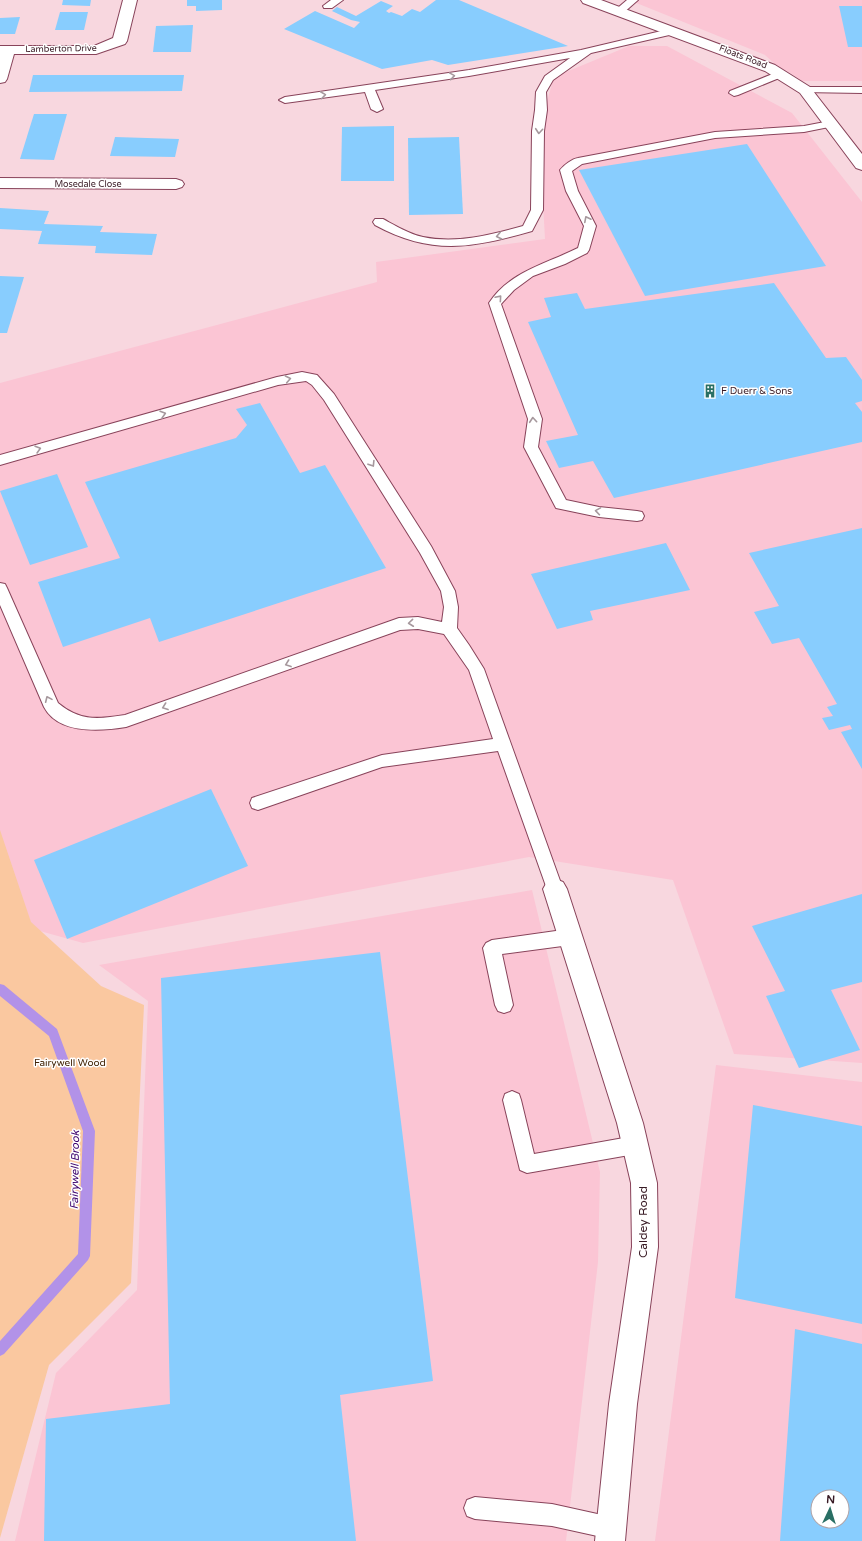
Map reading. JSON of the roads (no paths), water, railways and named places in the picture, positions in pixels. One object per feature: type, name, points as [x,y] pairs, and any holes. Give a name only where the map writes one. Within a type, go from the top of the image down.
[{"type":"street","name":"Lamberton Drive","points":[[4,50],[96,50],[120,41],[130,0]]},
{"type":"street","name":"Floats Road","points":[[588,0],[674,31],[770,68],[780,74],[804,90],[862,165]]},
{"type":"street","points":[[0,79],[4,50]]},
{"type":"street","name":"Mosedale Close","points":[[0,183],[176,184]]},
{"type":"street","name":"Caldey Road","points":[[555,889],[630,1123],[644,1182],[645,1247],[623,1404],[611,1534]]},
{"type":"lane","points":[[328,6],[338,0]]},
{"type":"lane","points":[[618,12],[633,0]]},
{"type":"lane","points":[[285,100],[510,66],[587,51],[674,31]]},
{"type":"lane","points":[[379,222],[407,236],[436,242],[451,243],[497,237],[528,228],[537,210],[538,131],[541,110],[541,92],[549,78],[587,51]]},
{"type":"lane","points":[[734,93],[780,74]]},
{"type":"lane","points":[[369,88],[377,109]]},
{"type":"lane","points":[[804,90],[862,90]]},
{"type":"lane","points":[[637,516],[599,512],[561,504],[531,446],[535,419],[494,302],[510,287],[529,273],[561,261],[582,250],[590,226],[572,191],[566,170],[578,161],[715,135],[804,129],[830,124]]},
{"type":"lane","points":[[0,460],[277,381],[300,376],[311,377],[319,382],[330,397],[426,550],[448,591],[451,607],[449,629]]},
{"type":"lane","points":[[0,588],[52,707],[62,717],[77,723],[100,726],[126,721],[399,624],[418,622],[449,629],[464,649],[476,669],[555,889]]},
{"type":"lane","points":[[258,803],[382,761],[503,744]]},
{"type":"lane","points":[[504,1004],[492,948],[570,937]]},
{"type":"lane","points":[[512,1100],[527,1164],[635,1145]]},
{"type":"lane","points":[[475,1508],[552,1515],[611,1534]]},
{"type":"waterway","name":"Fairywell Brook","points":[[0,989],[53,1033],[89,1131],[84,1256],[0,1350]]},
{"type":"place","name":"F Duerr & Sons","points":[[710,391]]},
{"type":"park label","name":"Fairywell Wood","points":[[70,1063]]}]
